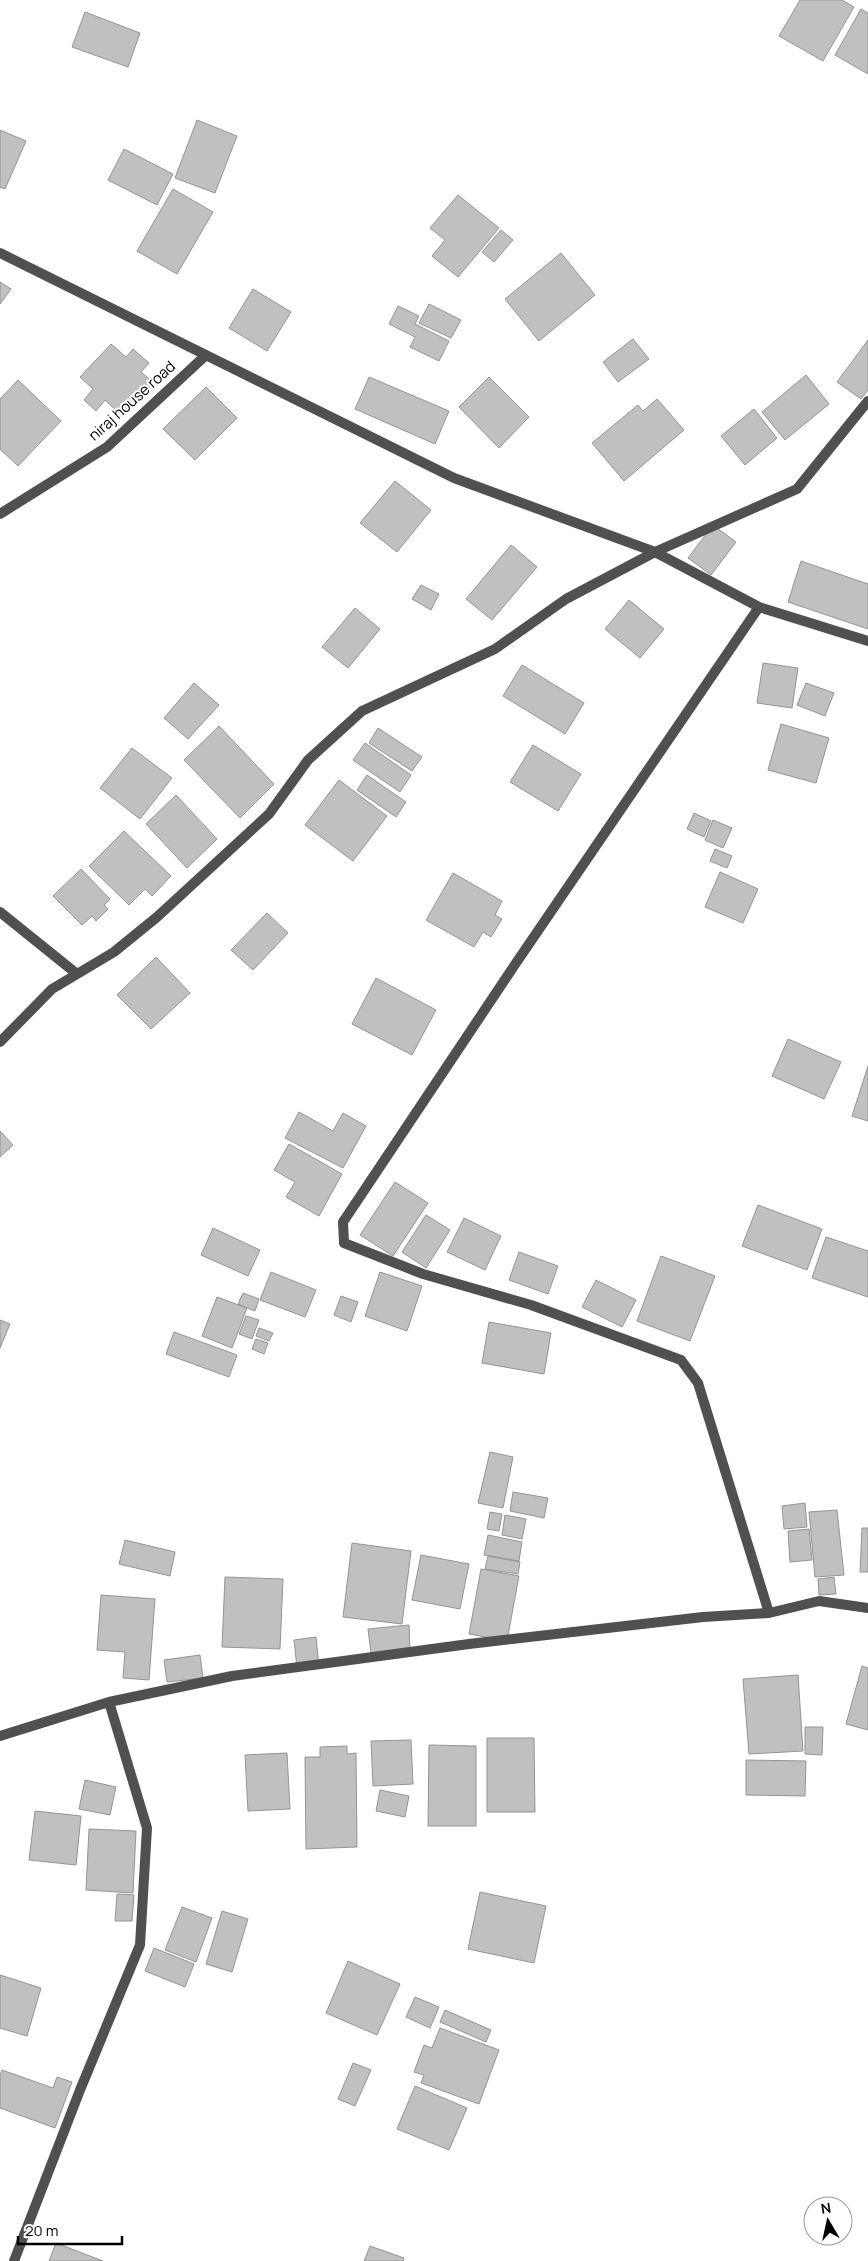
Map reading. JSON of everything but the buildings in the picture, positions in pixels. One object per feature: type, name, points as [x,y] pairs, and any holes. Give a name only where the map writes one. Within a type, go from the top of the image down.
[{"type":"street","points":[[0,253],[454,478],[655,552],[759,607],[868,640]]},
{"type":"street","name":"niraj house road","points":[[0,514],[107,448],[206,355]]},
{"type":"street","points":[[0,1042],[52,989],[114,952],[150,922],[269,814],[308,760],[362,711],[496,649],[566,599],[655,552],[797,489],[868,401]]},
{"type":"street","points":[[759,607],[343,1222],[344,1243],[422,1274],[531,1304],[681,1360],[698,1383],[769,1613]]},
{"type":"street","points":[[0,912],[77,974]]},
{"type":"street","points":[[0,1736],[109,1702],[232,1676],[439,1648],[703,1617],[769,1613],[818,1601],[868,1608]]},
{"type":"street","points":[[14,2261],[80,2090],[140,1945],[146,1828],[109,1702]]}]
